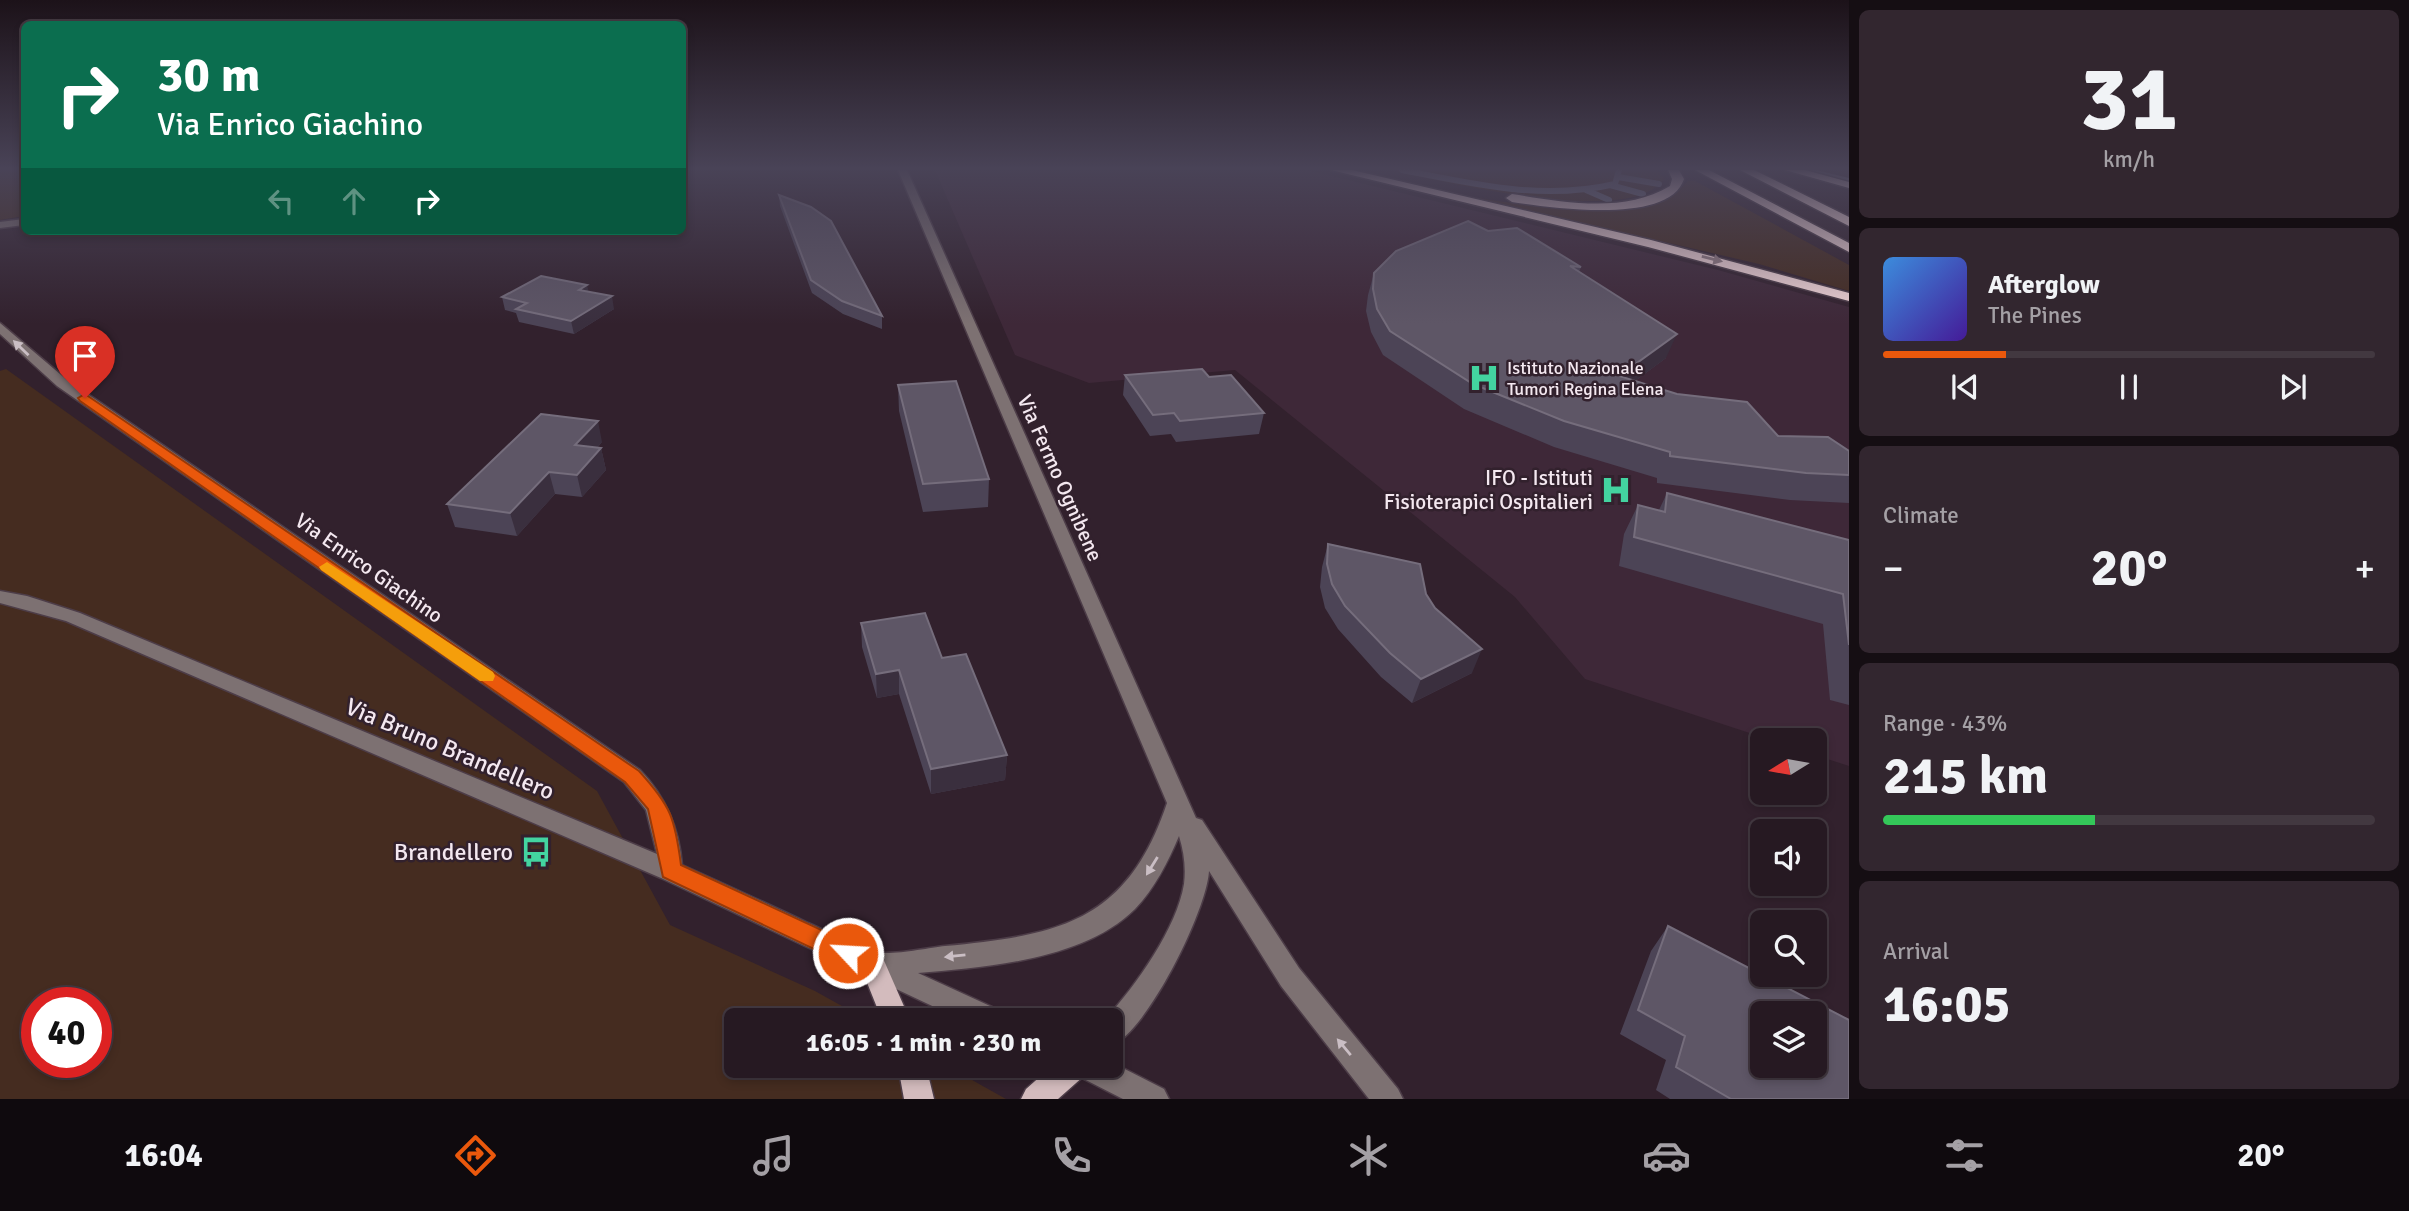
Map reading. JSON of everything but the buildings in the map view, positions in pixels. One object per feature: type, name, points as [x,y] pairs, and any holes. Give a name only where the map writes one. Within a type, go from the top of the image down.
[{"type":"highway","points":[[1553,221],[1675,250],[1849,297]]},
{"type":"highway","points":[[1798,221],[1849,248]]},
{"type":"main road","points":[[873,965],[891,1008]]},
{"type":"main road","points":[[915,1078],[919,1099]]},
{"type":"main road","points":[[1036,1099],[1060,1078]]},
{"type":"street","name":"Via Fermo Ognibene","points":[[924,221],[1179,803]]},
{"type":"street","points":[[0,225],[21,222]]},
{"type":"street","name":"Via Enrico Giachino","points":[[0,327],[62,383],[632,776],[657,805],[666,831],[670,871]]},
{"type":"street","name":"Via Bruno Brandellero","points":[[0,597],[20,600],[74,617],[670,871],[965,1008]]},
{"type":"street","points":[[873,965],[1013,948],[1073,934],[1098,923],[1120,906],[1155,863],[1170,834],[1179,803]]},
{"type":"street","points":[[1123,1020],[1167,952],[1192,899],[1197,864],[1179,803]]},
{"type":"street","points":[[1179,803],[1290,977],[1388,1099]]},
{"type":"street","points":[[1112,1078],[1154,1099]]},
{"type":"shaded area","name":"IFO - Istituti Fisioterapici Ospitalieri","points":[[957,221],[1518,221],[1718,270],[1849,307],[1849,766],[1827,759],[1827,728],[1750,728],[1750,733],[1585,679],[1515,597],[1235,370],[1089,383],[1015,355]]},
{"type":"shaded area","points":[[1576,221],[1769,221],[1849,265],[1849,291],[1759,264]]},
{"type":"shaded area","points":[[6,369],[597,791],[670,925],[815,991],[845,1008],[724,1008],[724,1078],[968,1078],[1006,1099],[0,1099],[0,371]]},
{"type":"slow traffic","points":[[327,567],[486,676]]},
{"type":"place","name":"Istituto Nazionale Tumori Regina Elena","points":[[1484,378]]},
{"type":"place","name":"IFO - Istituti Fisioterapici Ospitalieri","points":[[1616,490]]},
{"type":"place","name":"Brandellero","points":[[536,852]]},
{"type":"route","points":[[85,398],[632,776],[650,794],[663,819],[670,871],[848,953]]}]
